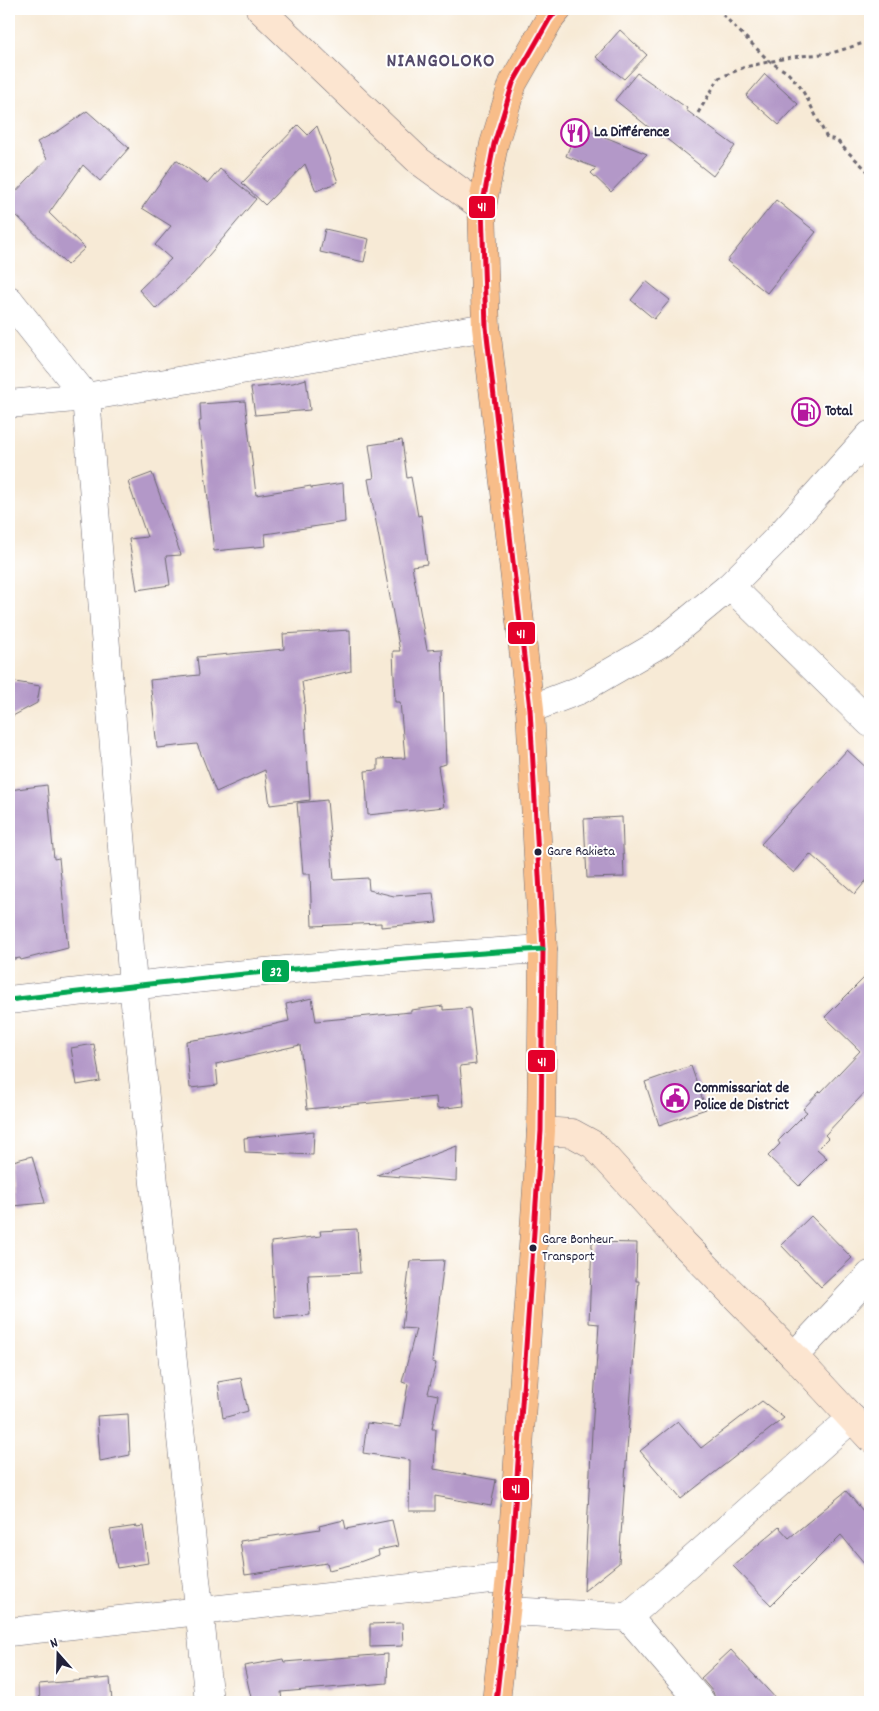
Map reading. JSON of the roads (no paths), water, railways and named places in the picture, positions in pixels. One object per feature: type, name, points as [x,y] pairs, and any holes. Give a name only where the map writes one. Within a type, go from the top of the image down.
[{"type":"highway","points":[[496,1702],[510,1577],[542,1131],[543,949],[530,709],[486,327],[482,207],[494,144],[513,83],[549,20],[558,9]]},
{"type":"main road","points":[[260,9],[419,161],[482,207]]},
{"type":"main road","points":[[542,1131],[572,1133],[594,1145],[683,1243],[794,1356],[870,1438]]},
{"type":"street","points":[[9,300],[86,397],[133,985],[209,1702]]},
{"type":"street","points":[[9,404],[86,397],[486,327]]},
{"type":"street","points":[[530,709],[580,690],[661,643],[730,586],[775,541],[870,435]]},
{"type":"street","points":[[730,586],[870,723]]},
{"type":"street","points":[[9,1000],[133,985],[434,956],[543,949]]},
{"type":"street","points":[[794,1356],[870,1275]]},
{"type":"street","points":[[506,1611],[628,1617],[852,1418]]},
{"type":"street","points":[[9,1632],[510,1577]]},
{"type":"street","points":[[628,1617],[701,1702]]},
{"type":"place","name":"La Différence","points":[[575,133]]},
{"type":"place","name":"Total","points":[[806,412]]},
{"type":"place","name":"Gare Rakieta","points":[[538,852]]},
{"type":"place","name":"Commissariat de Police de District","points":[[675,1098]]},
{"type":"place","name":"Gare Bonheur Transport","points":[[533,1248]]},
{"type":"district","name":"NIANGOLOKO","points":[[441,62]]}]
